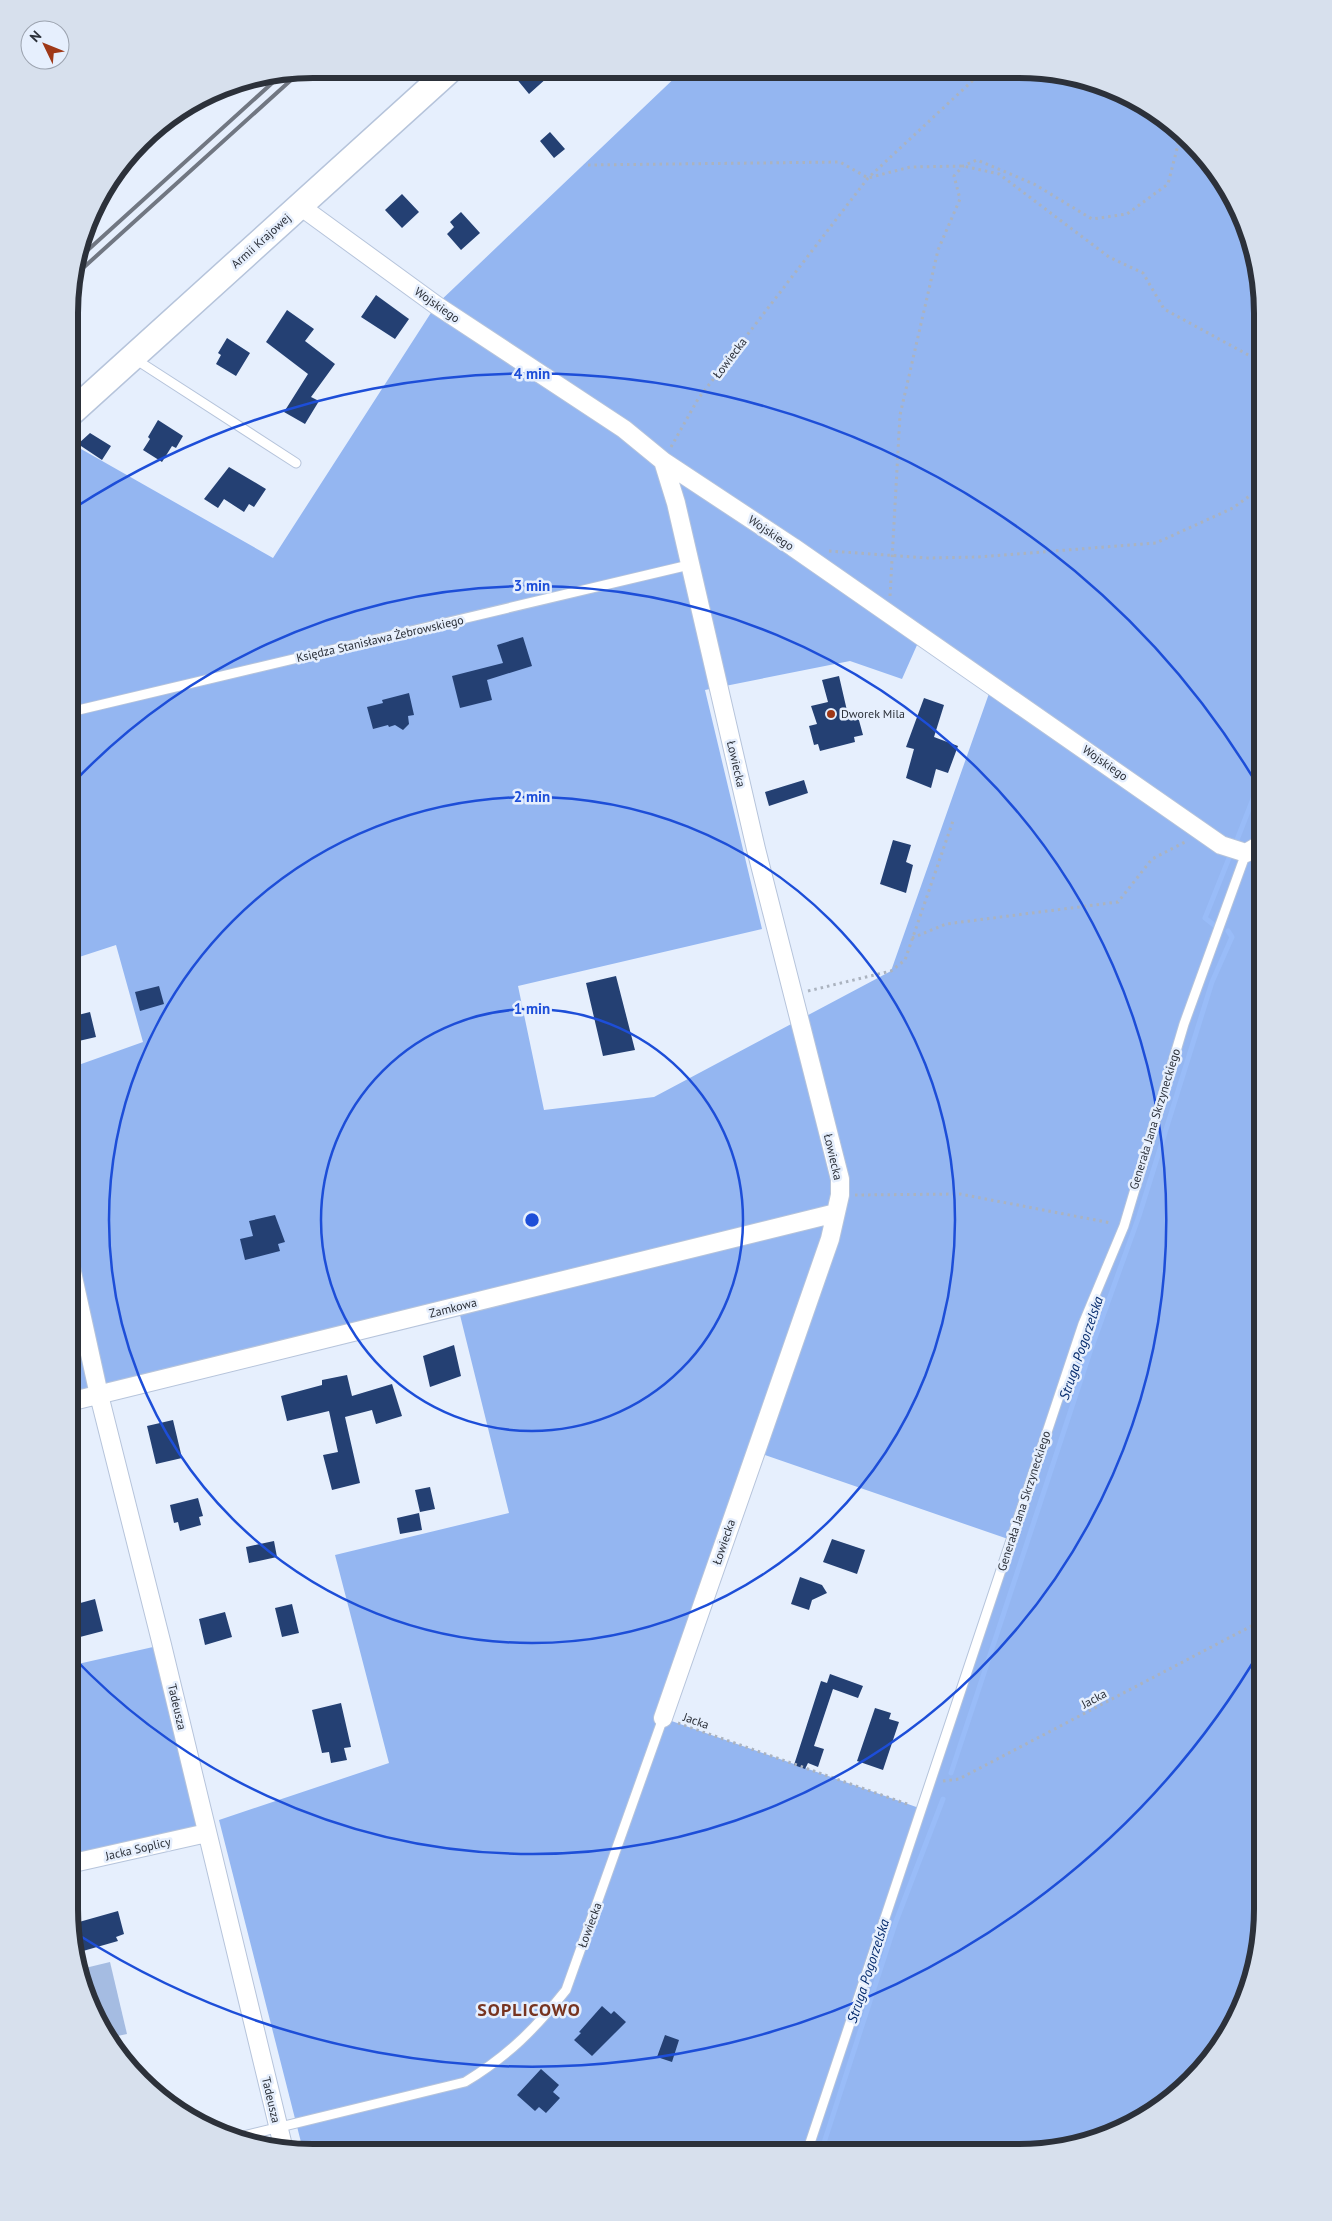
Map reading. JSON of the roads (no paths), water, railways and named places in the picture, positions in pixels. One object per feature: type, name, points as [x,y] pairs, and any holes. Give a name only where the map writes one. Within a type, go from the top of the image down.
[{"type":"main road","name":"Armii Krajowej","points":[[78,407],[441,78]]},
{"type":"street","name":"Wojskiego","points":[[300,206],[436,305],[624,429],[664,461],[792,547],[1205,833],[1235,849]]},
{"type":"street","name":"Łowiecka","points":[[663,1718],[830,1239],[840,1195],[840,1179],[756,849],[664,461]]},
{"type":"street","points":[[1235,849],[1254,845]]},
{"type":"street","name":"Zamkowa","points":[[78,1400],[836,1213]]},
{"type":"street","name":"Tadeusza","points":[[78,1299],[99,1395],[282,2141]]},
{"type":"street","name":"Jacka Soplicy","points":[[78,1862],[207,1833]]},
{"type":"lane","points":[[133,357],[296,463]]},
{"type":"lane","name":"Księdza Stanisława Żebrowskiego","points":[[78,710],[689,565]]},
{"type":"lane","name":"Generała Jana Skrzyneckiego","points":[[810,2144],[899,1870],[922,1809],[1083,1324],[1124,1226],[1235,849]]},
{"type":"lane","name":"Łowiecka","points":[[250,2134],[465,2082],[496,2063],[541,2022],[566,1990],[663,1718]]},
{"type":"waterway","name":"Struga Pogorzelska","points":[[1235,845],[1254,796]]},
{"type":"waterway","name":"Struga Pogorzelska","points":[[1214,925],[1205,918],[1231,853]]},
{"type":"waterway","name":"Struga Pogorzelska","points":[[951,1773],[1090,1352],[1139,1216],[1212,982],[1232,937],[1228,931]]},
{"type":"waterway","name":"Struga Pogorzelska","points":[[824,2144],[895,1924],[943,1799]]},
{"type":"railway","points":[[82,269],[292,79]]},
{"type":"railway","points":[[86,252],[274,81]]},
{"type":"place","name":"Dworek Mila","points":[[831,714]]},
{"type":"district","name":"SOPLICOWO","points":[[529,2010]]}]
